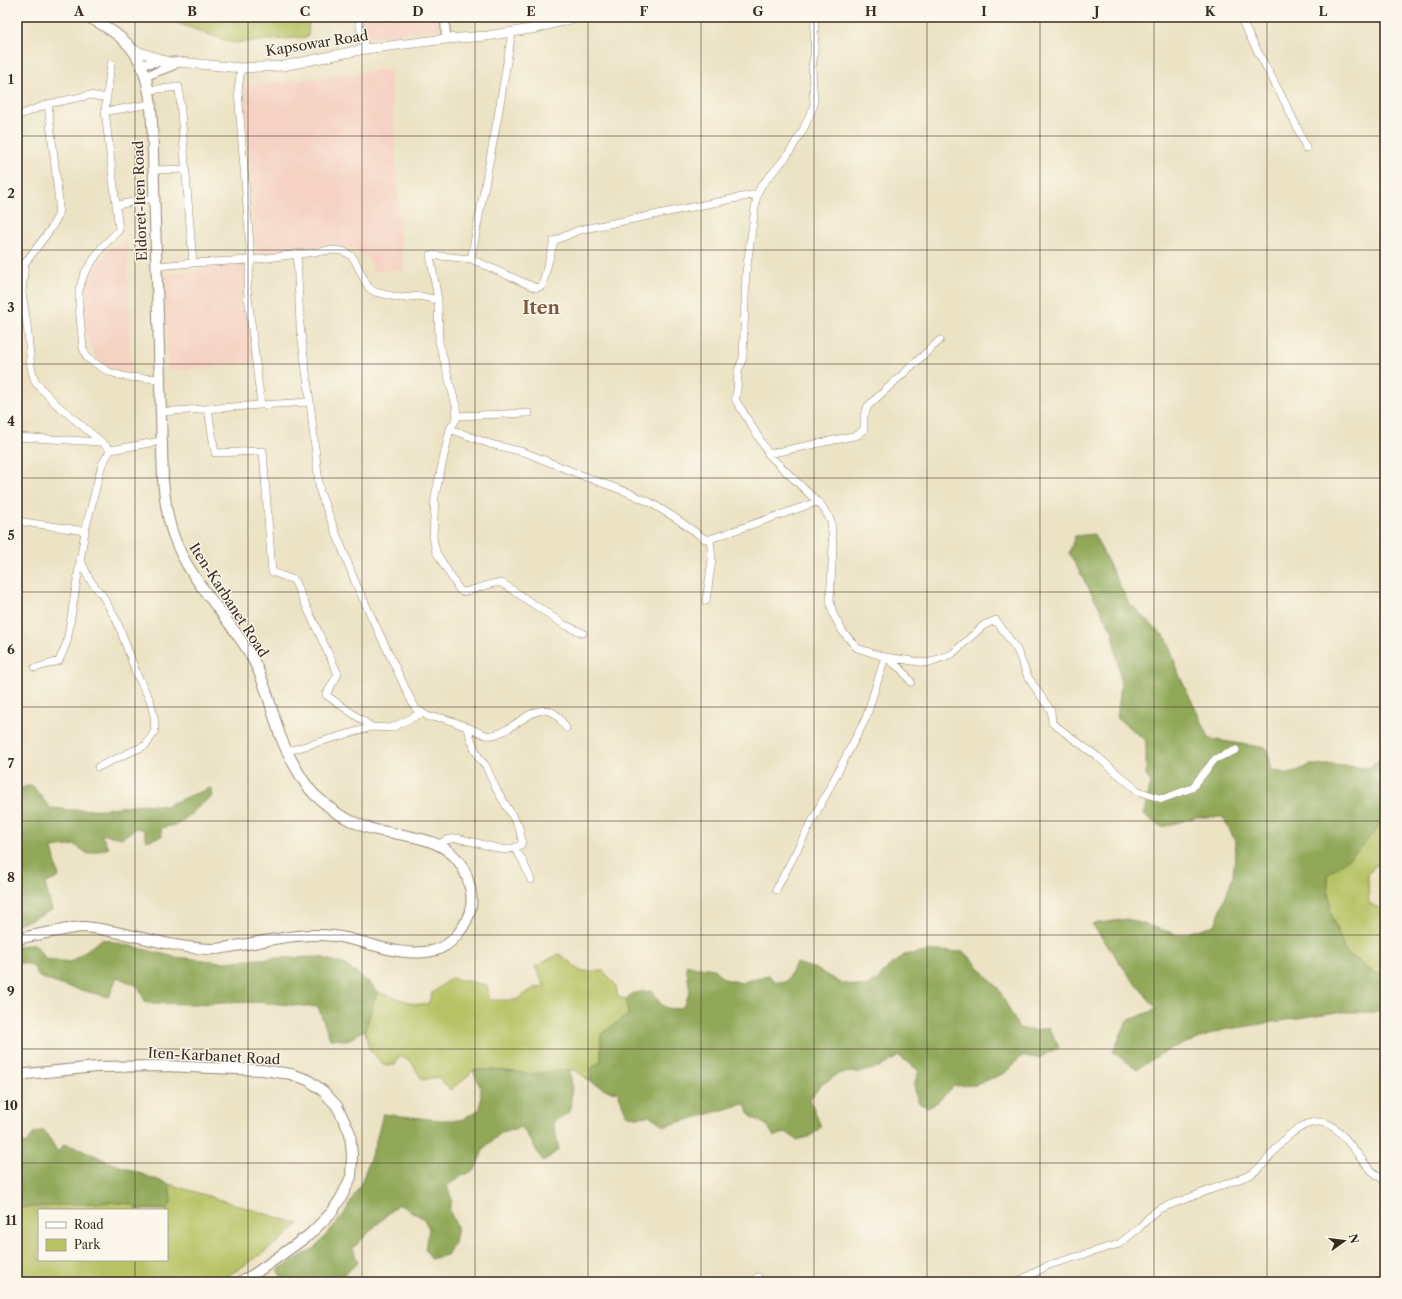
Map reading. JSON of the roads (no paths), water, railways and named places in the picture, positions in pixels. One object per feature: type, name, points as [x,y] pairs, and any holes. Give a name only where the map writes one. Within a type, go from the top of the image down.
[{"type":"main road","name":"Eldoret-Iten Road","points":[[88,17],[106,26],[134,50],[142,64],[146,76],[150,104],[154,170],[160,412]]},
{"type":"main road","name":"Kapsowar Road","points":[[179,62],[241,68],[283,66],[365,49],[446,39],[487,36],[537,28],[577,17]]},
{"type":"main road","points":[[134,50],[166,61]]},
{"type":"main road","name":"Iten-Karbanet Road","points":[[17,938],[82,927],[185,947],[217,949],[288,937],[316,935],[335,936],[391,951],[414,953],[435,951],[448,944],[456,937],[466,921],[471,905],[470,889],[464,869],[452,854],[428,840],[371,828],[337,814],[312,793],[293,764],[281,738],[264,684],[252,658],[231,625],[202,587],[183,557],[174,537],[166,506],[163,480],[160,412]]},
{"type":"main road","name":"Iten-Karbanet Road","points":[[17,1074],[96,1067],[164,1066],[262,1070],[291,1074],[308,1080],[323,1091],[337,1106],[350,1133],[352,1155],[351,1177],[332,1212],[309,1235],[259,1271],[239,1282]]},
{"type":"street","points":[[358,17],[365,49]]},
{"type":"street","points":[[445,17],[446,39]]},
{"type":"street","points":[[815,17],[812,67],[814,105],[803,130],[787,156],[761,186],[757,194],[746,272],[743,358],[738,371],[738,390],[735,399],[768,454],[822,506],[831,521],[833,546],[830,600],[833,614],[842,632],[857,648],[885,657],[927,663],[952,654],[984,625],[996,620],[1017,650],[1028,677],[1051,711],[1052,723],[1098,757],[1138,791],[1162,799],[1192,788],[1215,759],[1236,750]]},
{"type":"street","points":[[1240,17],[1254,48],[1274,81],[1306,148]]},
{"type":"street","points":[[471,259],[512,32]]},
{"type":"street","name":"Kapsowar Road","points":[[142,64],[166,61],[179,62]]},
{"type":"street","points":[[146,76],[179,62]]},
{"type":"street","points":[[111,64],[105,111],[119,230],[102,247],[84,274],[79,290],[83,348],[88,358],[109,372],[127,377],[160,379]]},
{"type":"street","points":[[241,68],[238,90],[251,260],[247,288],[261,405]]},
{"type":"street","points":[[148,90],[179,87],[193,262]]},
{"type":"street","points":[[17,116],[48,104],[90,95],[107,98]]},
{"type":"street","points":[[48,104],[59,202],[58,216],[50,230],[25,263],[22,292],[31,367],[35,382],[55,403],[111,450]]},
{"type":"street","points":[[105,111],[150,104]]},
{"type":"street","points":[[154,170],[186,169]]},
{"type":"street","points":[[582,633],[563,624],[502,584],[495,583],[464,592],[460,591],[436,552],[433,533],[436,496],[450,429],[457,416],[456,406],[439,342],[438,300],[430,255],[471,259],[536,288],[542,286],[554,241],[579,230],[757,194]]},
{"type":"street","points":[[117,205],[154,198]]},
{"type":"street","points":[[156,266],[193,262],[251,260],[297,253],[331,250],[343,251],[350,254],[354,259],[369,288],[375,292],[401,298],[419,296],[438,300]]},
{"type":"street","points":[[297,253],[300,325],[320,492],[356,584],[416,709],[429,717],[442,718],[452,721],[467,728],[492,736],[505,731],[543,710],[552,712],[560,719],[566,728]]},
{"type":"street","points":[[768,454],[858,435],[864,429],[864,416],[868,406],[940,340]]},
{"type":"street","points":[[160,412],[310,402]]},
{"type":"street","points":[[208,409],[215,453],[263,451],[272,572],[294,580],[338,674],[326,695],[372,727]]},
{"type":"street","points":[[457,416],[530,413]]},
{"type":"street","points":[[450,429],[490,444],[524,452],[627,492],[651,503],[705,539],[710,539],[817,502]]},
{"type":"street","points":[[17,437],[101,442]]},
{"type":"street","points":[[35,668],[59,662],[67,642],[84,531],[102,464],[111,450],[161,441]]},
{"type":"street","points":[[17,521],[84,531]]},
{"type":"street","points":[[706,601],[712,560],[710,539]]},
{"type":"street","points":[[80,559],[90,580],[102,596],[117,621],[137,675],[150,700],[154,716],[155,731],[146,745],[98,767]]},
{"type":"street","points":[[885,657],[902,670],[911,682]]},
{"type":"street","points":[[776,890],[866,718],[885,657]]},
{"type":"street","points":[[288,752],[372,727],[391,728],[422,713]]},
{"type":"street","points":[[438,845],[446,840],[457,838],[505,850],[521,845],[522,841],[519,827],[495,787],[486,766],[479,758],[467,728]]},
{"type":"street","points":[[514,848],[522,859],[531,880]]},
{"type":"street","points":[[1017,1282],[1049,1266],[1119,1244],[1159,1209],[1250,1175],[1258,1170],[1280,1143],[1296,1130],[1317,1121],[1326,1122],[1345,1137],[1374,1174],[1385,1181]]},
{"type":"street","points":[[752,1282],[758,1277]]},
{"type":"district","name":"Iten","points":[[541,308]]}]
